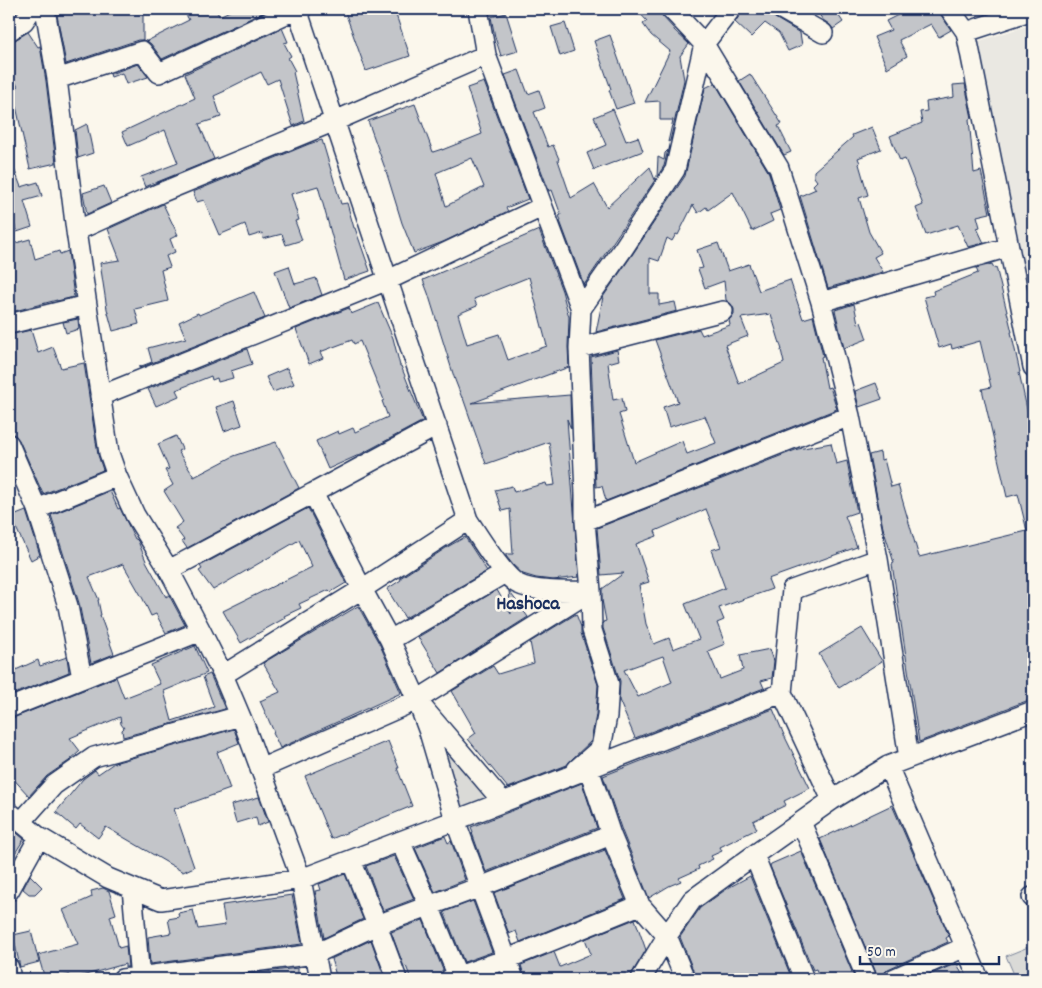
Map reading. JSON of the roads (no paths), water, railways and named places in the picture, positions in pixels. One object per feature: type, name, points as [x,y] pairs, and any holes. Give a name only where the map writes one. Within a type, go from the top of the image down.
[{"type":"street","points":[[9,31],[24,22],[32,9]]},
{"type":"street","points":[[45,9],[57,79],[76,232],[109,453],[117,476],[135,515],[169,570],[201,631],[240,716],[301,879],[320,979]]},
{"type":"street","points":[[57,79],[142,51],[159,73],[297,9],[468,520],[505,573],[518,584],[535,589],[591,591]]},
{"type":"street","points":[[478,9],[486,55],[580,309],[579,348],[585,521],[591,591],[592,630],[609,684],[607,716],[601,748],[570,776]]},
{"type":"street","points":[[671,9],[704,44],[779,168],[821,302],[850,416],[878,559],[909,758]]},
{"type":"street","points":[[580,309],[623,249],[675,170],[704,44],[732,9]]},
{"type":"street","points":[[781,9],[823,34]]},
{"type":"street","points":[[950,9],[966,32],[1033,367]]},
{"type":"street","points":[[966,32],[1033,10]]},
{"type":"street","points":[[76,232],[160,192],[486,55]]},
{"type":"street","points":[[100,396],[388,280],[542,207]]},
{"type":"street","points":[[821,302],[1009,247]]},
{"type":"street","points":[[9,324],[87,305]]},
{"type":"street","points":[[579,348],[723,311]]},
{"type":"street","points":[[585,521],[850,416]]},
{"type":"street","points":[[169,570],[437,426]]},
{"type":"street","points":[[9,444],[37,509],[68,606],[82,678]]},
{"type":"street","points":[[37,509],[117,476]]},
{"type":"street","points":[[314,493],[390,640],[417,700],[455,820],[514,979]]},
{"type":"street","points":[[222,675],[362,589],[468,520]]},
{"type":"street","points":[[832,800],[782,693],[792,590],[878,559]]},
{"type":"street","points":[[390,640],[505,573]]},
{"type":"street","points":[[260,769],[417,700],[591,591]]},
{"type":"street","points":[[9,708],[201,631]]},
{"type":"street","points":[[240,716],[94,756],[15,817],[39,837],[108,878],[161,900],[301,879],[782,693]]},
{"type":"street","points":[[417,700],[503,802]]},
{"type":"street","points":[[641,979],[692,900],[832,800],[888,766],[1033,713]]},
{"type":"street","points":[[888,766],[979,979]]},
{"type":"street","points":[[589,769],[611,834],[640,905],[667,936],[685,979]]},
{"type":"street","points":[[801,822],[867,979]]},
{"type":"street","points":[[132,888],[134,978],[315,954],[377,925],[480,887],[611,834]]},
{"type":"street","points":[[9,890],[39,837]]},
{"type":"street","points":[[400,841],[429,906],[456,978],[640,905]]},
{"type":"street","points":[[754,855],[804,979]]},
{"type":"street","points":[[351,860],[397,979]]},
{"type":"street","points":[[893,979],[965,947]]},
{"type":"street","points":[[306,979],[315,954]]},
{"type":"street","points":[[9,968],[9,976]]},
{"type":"district","name":"Hashoca","points":[[528,605]]}]
